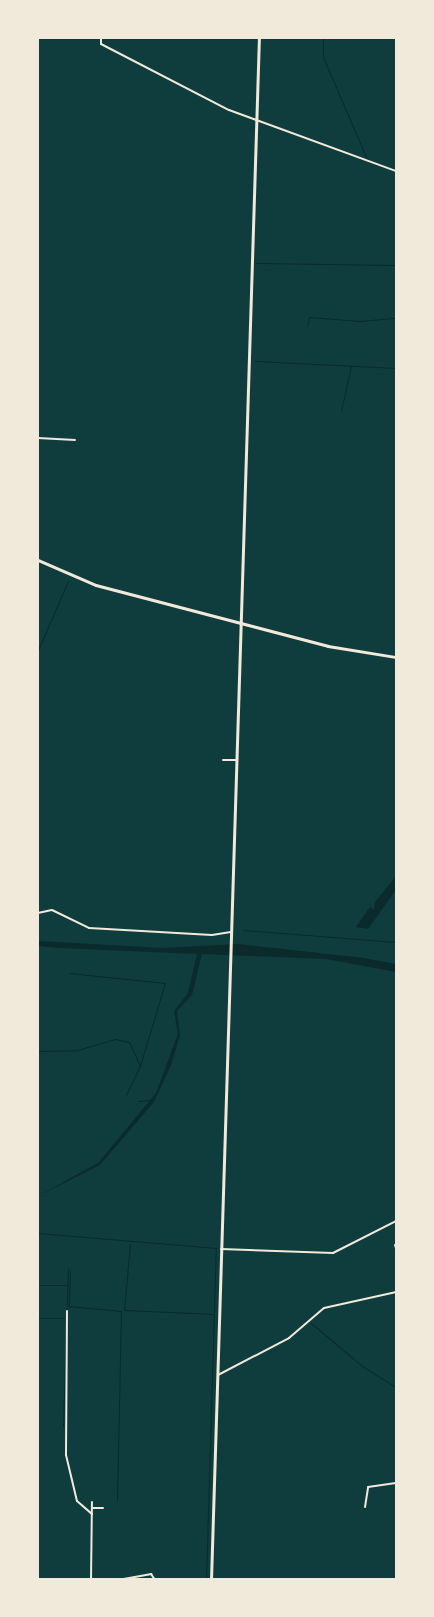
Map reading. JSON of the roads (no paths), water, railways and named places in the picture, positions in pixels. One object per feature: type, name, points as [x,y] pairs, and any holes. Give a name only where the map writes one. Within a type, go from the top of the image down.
[{"type":"main road","points":[[211,1580],[259,38]]},
{"type":"main road","points":[[38,560],[96,585],[240,620],[328,646],[396,657]]},
{"type":"street","points":[[101,38],[101,44],[257,121],[396,171]]},
{"type":"street","points":[[38,438],[75,440]]},
{"type":"street","points":[[223,760],[236,760]]},
{"type":"street","points":[[38,913],[52,910],[89,928],[212,935],[231,932]]},
{"type":"street","points":[[221,1249],[333,1253],[396,1221]]},
{"type":"street","points":[[218,1375],[289,1338],[324,1308],[396,1292]]},
{"type":"street","points":[[68,1311],[66,1455],[77,1501],[92,1514]]},
{"type":"street","points":[[365,1507],[368,1487],[396,1483]]},
{"type":"street","points":[[91,1580],[92,1502]]},
{"type":"street","points":[[92,1508],[103,1508]]},
{"type":"street","points":[[118,1580],[151,1574],[155,1580]]},
{"type":"water","points":[[396,876],[396,890],[368,929],[356,927],[370,907],[374,910],[375,902]]},
{"type":"water","points":[[38,941],[163,948],[238,944],[364,958],[396,964],[396,972],[326,959],[202,954],[192,995],[177,1011],[180,1035],[171,1065],[154,1102],[100,1165],[38,1196],[98,1163],[156,1093],[178,1034],[174,1011],[188,993],[197,954],[59,948],[38,946]]},
{"type":"waterway","points":[[323,38],[323,57],[367,159]]},
{"type":"waterway","points":[[256,263],[396,265]]},
{"type":"waterway","points":[[307,326],[309,317],[360,321],[396,318]]},
{"type":"waterway","points":[[255,361],[396,368]]},
{"type":"waterway","points":[[341,411],[351,366]]},
{"type":"waterway","points":[[38,650],[68,581]]},
{"type":"waterway","points":[[243,930],[396,942]]},
{"type":"waterway","points":[[69,973],[165,983],[140,1066]]},
{"type":"waterway","points":[[38,1051],[77,1050],[115,1039],[129,1042],[140,1066],[126,1095]]},
{"type":"waterway","points":[[138,1101],[150,1100]]},
{"type":"waterway","points":[[38,1233],[216,1248]]},
{"type":"waterway","points":[[130,1244],[124,1310],[214,1314]]},
{"type":"waterway","points":[[206,1580],[216,1249]]},
{"type":"waterway","points":[[63,1426],[68,1268]]},
{"type":"waterway","points":[[70,1271],[69,1306],[121,1311],[117,1500]]},
{"type":"waterway","points":[[38,1285],[67,1285]]},
{"type":"waterway","points":[[38,1318],[64,1318]]},
{"type":"waterway","points":[[311,1323],[362,1366],[396,1387]]}]
